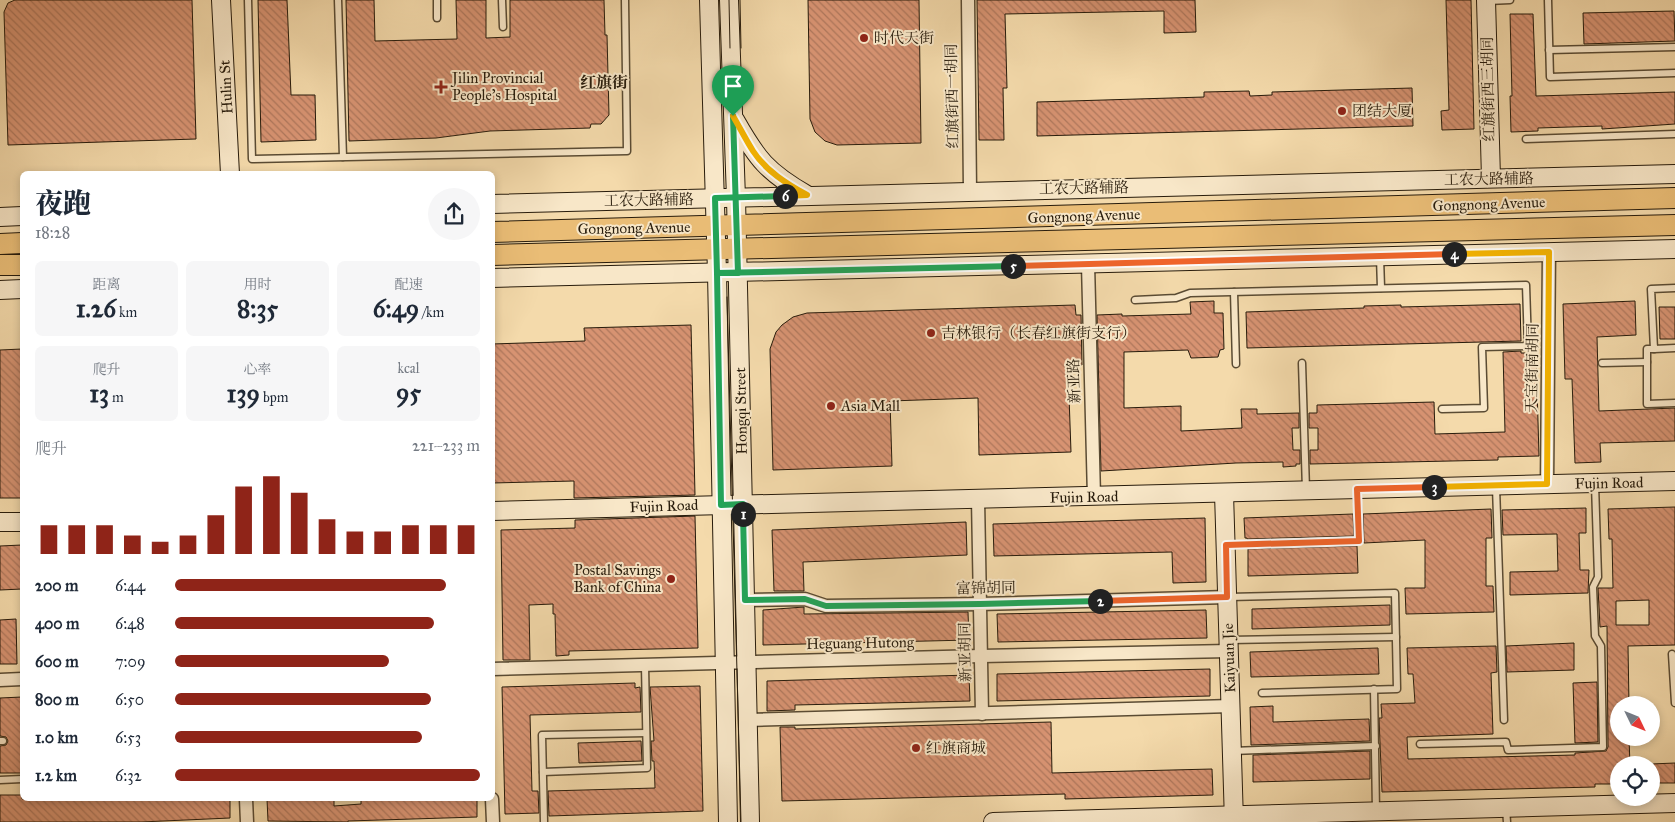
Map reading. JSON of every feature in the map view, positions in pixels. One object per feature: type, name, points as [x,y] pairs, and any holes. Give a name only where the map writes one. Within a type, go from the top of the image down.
[{"type":"main road","name":"Gongnong Avenue","points":[[495,232],[1675,198]]},
{"type":"main road","name":"Gongnong Avenue","points":[[495,254],[717,250],[1675,224]]},
{"type":"main road","points":[[0,244],[20,243]]},
{"type":"street","name":"Hulin St","points":[[222,0],[230,171]]},
{"type":"street","name":"Hongqi Street","points":[[709,0],[717,250],[728,822]]},
{"type":"street","name":"Hongqi Street","points":[[729,0],[738,249],[750,822]]},
{"type":"street","name":"红旗街西一胡同","points":[[968,0],[970,191]]},
{"type":"street","name":"红旗街西三胡同","points":[[1486,0],[1491,178]]},
{"type":"street","points":[[733,116],[754,152],[770,170],[787,184],[807,195]]},
{"type":"street","name":"工农大路辅路","points":[[495,204],[1675,174]]},
{"type":"street","points":[[0,217],[20,216]]},
{"type":"street","points":[[495,278],[1675,248]]},
{"type":"street","name":"天宝街南胡同","points":[[1547,484],[1549,252]]},
{"type":"street","name":"新亚路","points":[[1088,264],[1094,497]]},
{"type":"street","points":[[0,290],[20,289]]},
{"type":"street","name":"Fujin Road","points":[[495,511],[1675,481]]},
{"type":"street","name":"Kaiyuan Jie","points":[[1224,493],[1234,819]]},
{"type":"street","name":"新亚胡同","points":[[978,500],[982,714]]},
{"type":"street","points":[[0,522],[20,522]]},
{"type":"street","name":"富锦胡同","points":[[745,600],[805,599],[826,606],[1227,597]]},
{"type":"street","name":"Heguang Hutong","points":[[495,669],[981,656],[1229,646]]},
{"type":"street","points":[[0,680],[20,679]]},
{"type":"street","points":[[748,720],[1231,706]]},
{"type":"street","points":[[246,801],[247,822]]},
{"type":"street","points":[[492,801],[493,822]]},
{"type":"street","points":[[993,822],[1234,819],[1376,812],[1506,815],[1675,803]]},
{"type":"lane","points":[[248,0],[252,159],[627,151],[625,0]]},
{"type":"lane","points":[[338,0],[342,157]]},
{"type":"lane","points":[[437,0],[438,18]]},
{"type":"lane","points":[[502,0],[503,27]]},
{"type":"lane","points":[[1486,0],[1510,0]]},
{"type":"lane","points":[[1548,0],[1550,77],[1675,73]]},
{"type":"lane","points":[[1549,50],[1675,47]]},
{"type":"lane","points":[[1526,139],[1675,134]]},
{"type":"lane","points":[[1380,256],[1381,288]]},
{"type":"lane","points":[[1135,300],[1176,298],[1190,293],[1526,285],[1528,346],[1482,347],[1484,408],[1442,409]]},
{"type":"lane","points":[[1654,349],[1651,289],[1675,288]]},
{"type":"lane","points":[[1234,292],[1236,364]]},
{"type":"lane","points":[[1675,348],[1647,349],[1647,404],[1675,403]]},
{"type":"lane","points":[[1602,364],[1647,362]]},
{"type":"lane","points":[[1302,363],[1306,491]]},
{"type":"lane","points":[[1420,744],[1506,742],[1508,750],[1603,747],[1601,646],[1595,636],[1593,587],[1598,577],[1594,483]]},
{"type":"lane","points":[[1496,486],[1504,720]]},
{"type":"lane","points":[[1226,545],[1359,541],[1357,489]]},
{"type":"lane","points":[[1227,597],[1395,593],[1397,689],[1262,693]]},
{"type":"lane","points":[[1229,646],[1396,637]]},
{"type":"lane","points":[[1672,654],[1675,703]]},
{"type":"lane","points":[[542,772],[647,768],[645,665]]},
{"type":"lane","points":[[1374,690],[1376,812]]},
{"type":"lane","points":[[544,822],[542,735],[646,733]]},
{"type":"lane","points":[[1231,751],[1376,746]]},
{"type":"lane","points":[[0,780],[20,779]]},
{"type":"building","points":[[15,0],[192,0],[196,139],[8,145],[4,12],[8,3]]},
{"type":"building","points":[[258,0],[287,0],[291,95],[315,95],[316,140],[261,142]]},
{"type":"building","points":[[346,0],[374,0],[375,41],[457,39],[456,0],[486,0],[486,38],[510,37],[510,0],[604,0],[609,115],[601,124],[591,124],[590,128],[490,131],[436,138],[349,141]]},
{"type":"building","name":"时代天街","points":[[808,0],[919,0],[921,143],[837,145],[825,141],[815,132],[810,119]]},
{"type":"building","points":[[977,0],[1195,0],[1196,32],[1164,33],[1164,11],[1005,14],[1007,88],[1003,88],[1004,140],[979,140]]},
{"type":"building","points":[[1446,0],[1471,0],[1474,129],[1442,130],[1441,111],[1449,110]]},
{"type":"building","points":[[1674,11],[1675,41],[1584,44],[1583,13]]},
{"type":"building","points":[[1510,14],[1533,14],[1536,96],[1675,92],[1675,124],[1602,129],[1602,126],[1538,128],[1538,131],[1511,132]]},
{"type":"building","points":[[1412,88],[1413,126],[1037,136],[1037,102],[1204,97],[1204,92],[1249,91],[1250,96],[1272,95],[1272,92]]},
{"type":"building","points":[[1214,301],[1214,313],[1223,313],[1224,349],[1220,350],[1218,357],[1191,358],[1188,350],[1124,352],[1124,408],[1181,406],[1181,431],[1242,428],[1241,409],[1257,409],[1257,414],[1299,413],[1299,428],[1292,428],[1293,450],[1300,450],[1300,464],[1283,467],[1283,462],[1236,463],[1101,471],[1097,315],[1191,314],[1190,302]]},
{"type":"building","points":[[1635,301],[1636,335],[1597,337],[1599,411],[1675,408],[1675,441],[1600,443],[1601,462],[1575,463],[1572,379],[1565,379],[1563,304]]},
{"type":"building","points":[[1520,304],[1521,341],[1247,348],[1246,312],[1364,308],[1364,306]]},
{"type":"building","points":[[1075,305],[1076,315],[1081,315],[1082,365],[1077,365],[1077,368],[1068,368],[1071,452],[979,455],[978,398],[890,401],[892,466],[773,470],[770,349],[776,332],[793,317],[807,313]]},
{"type":"building","points":[[1659,307],[1675,307],[1675,339],[1660,339]]},
{"type":"building","points":[[691,325],[695,495],[574,498],[574,481],[495,483],[495,344],[585,341],[584,328]]},
{"type":"building","points":[[20,349],[20,498],[0,498],[0,350]]},
{"type":"building","points":[[1521,351],[1521,353],[1536,353],[1539,456],[1498,457],[1498,460],[1310,464],[1310,450],[1318,450],[1318,428],[1309,428],[1309,413],[1317,413],[1317,405],[1434,402],[1435,434],[1505,432],[1503,352]]},
{"type":"building","points":[[1675,507],[1675,645],[1628,646],[1629,696],[1610,696],[1610,746],[1629,746],[1630,756],[1610,756],[1610,784],[1595,784],[1595,787],[1382,792],[1379,718],[1382,718],[1381,704],[1415,703],[1413,674],[1408,674],[1407,648],[1496,646],[1497,672],[1491,673],[1493,734],[1407,737],[1408,759],[1575,755],[1575,753],[1606,751],[1608,747],[1607,626],[1600,627],[1598,588],[1613,588],[1612,539],[1609,539],[1608,509]],"holes":[[[1649,600],[1649,625],[1616,625],[1616,601]]]},
{"type":"building","points":[[1586,508],[1586,533],[1579,533],[1580,570],[1589,570],[1588,593],[1510,595],[1510,572],[1558,571],[1557,534],[1503,535],[1502,510]]},
{"type":"building","points":[[1491,509],[1492,538],[1486,538],[1486,586],[1493,586],[1494,612],[1406,614],[1405,588],[1425,588],[1425,540],[1364,543],[1363,514]]},
{"type":"building","points":[[1353,514],[1354,536],[1245,538],[1244,518]]},
{"type":"building","points":[[695,516],[698,648],[569,651],[569,655],[556,656],[553,604],[529,605],[530,660],[503,660],[501,530],[575,528],[575,520]]},
{"type":"building","points":[[1205,518],[1206,582],[1173,583],[1172,552],[994,556],[993,524]]},
{"type":"building","points":[[966,522],[967,555],[803,562],[804,591],[774,591],[772,530]]},
{"type":"building","points":[[20,545],[20,589],[0,590],[0,546]]},
{"type":"building","points":[[1357,546],[1358,573],[1248,576],[1248,549]]},
{"type":"building","points":[[1390,605],[1390,625],[1252,629],[1252,609]]},
{"type":"building","points":[[804,607],[804,614],[968,612],[969,640],[763,645],[763,610]]},
{"type":"building","points":[[1206,610],[1207,638],[998,642],[997,614]]},
{"type":"building","points":[[16,619],[17,664],[0,664],[0,620]]},
{"type":"building","points":[[1574,643],[1574,670],[1507,672],[1506,646]]},
{"type":"building","points":[[1378,648],[1379,674],[1251,677],[1250,652]]},
{"type":"building","points":[[1210,669],[1210,696],[997,701],[997,674]]},
{"type":"building","points":[[969,675],[970,701],[795,705],[795,710],[767,711],[767,681]]},
{"type":"building","points":[[1597,682],[1598,742],[1575,743],[1573,683]]},
{"type":"building","points":[[635,683],[635,688],[640,687],[641,712],[530,715],[532,791],[538,791],[539,813],[505,814],[502,687]]},
{"type":"building","points":[[700,686],[703,811],[549,816],[548,791],[655,788],[651,741],[654,741],[650,687]]},
{"type":"building","points":[[20,697],[20,773],[0,773],[0,746],[6,745],[8,741],[6,737],[0,736],[0,698]]},
{"type":"building","points":[[1273,706],[1273,722],[1369,719],[1370,741],[1251,745],[1250,707]]},
{"type":"building","name":"红旗商城","points":[[1051,722],[1052,773],[1212,769],[1213,795],[1065,799],[1065,794],[782,801],[780,727],[795,727],[795,729]]},
{"type":"building","points":[[641,741],[642,761],[579,763],[578,743]]},
{"type":"building","points":[[1370,751],[1370,779],[1253,782],[1253,755]]},
{"type":"building","points":[[1675,763],[1675,783],[1660,783],[1660,764]]},
{"type":"building","points":[[0,795],[20,795],[20,801],[230,801],[230,818],[141,822],[0,822]]},
{"type":"building","points":[[267,801],[334,801],[334,806],[361,804],[361,801],[477,801],[477,817],[348,822],[268,821]]},
{"type":"tram line","points":[[729,0],[730,48]]},
{"type":"tram line","points":[[740,0],[741,48]]},
{"type":"tram line","points":[[727,297],[741,822]]},
{"type":"place","name":"时代天街","points":[[864,38]]},
{"type":"place","name":"Jilin Provincial People's Hospital","points":[[441,87]]},
{"type":"place","name":"团结大厦","points":[[1342,111]]},
{"type":"place","name":"吉林银行（长春红旗街支行）","points":[[931,333]]},
{"type":"place","name":"Asia Mall","points":[[831,406]]},
{"type":"place","name":"Postal Savings Bank of China","points":[[671,579]]},
{"type":"place","name":"红旗商城","points":[[916,748]]},
{"type":"district","name":"红旗街","points":[[604,82]]},
{"type":"route","points":[[733,116],[736,198],[738,273],[717,273],[721,505],[743,504],[745,600],[805,599],[826,606],[1227,597],[1226,545],[1359,541],[1357,489],[1547,484],[1549,252],[738,273],[717,273],[715,198],[736,198],[807,195],[787,184],[770,170],[754,152],[733,116]]}]
